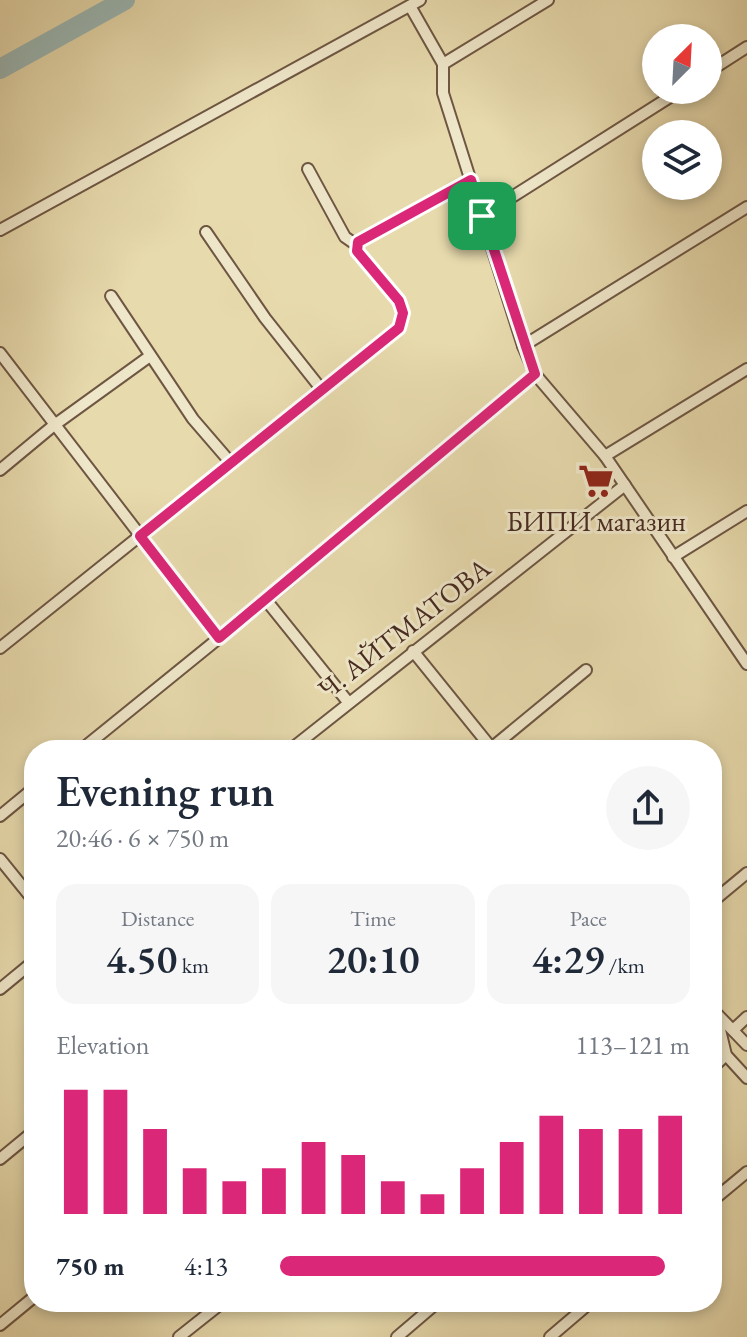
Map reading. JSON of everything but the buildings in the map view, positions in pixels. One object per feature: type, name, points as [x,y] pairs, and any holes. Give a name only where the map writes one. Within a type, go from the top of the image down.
[{"type":"street","points":[[443,64],[548,0]]},
{"type":"street","points":[[0,230],[415,3],[443,64],[443,93],[523,346],[535,374],[605,456],[673,557],[743,648],[747,664]]},
{"type":"street","points":[[722,63],[747,47]]},
{"type":"street","points":[[482,216],[659,104]]},
{"type":"street","points":[[308,169],[345,237],[358,246]]},
{"type":"street","points":[[0,648],[399,328],[403,313],[399,301],[357,251],[358,242],[471,180]]},
{"type":"street","points":[[523,346],[747,207]]},
{"type":"street","points":[[206,232],[265,318],[322,390]]},
{"type":"street","points":[[111,296],[193,419],[231,463]]},
{"type":"street","points":[[0,353],[53,426],[219,638]]},
{"type":"street","points":[[0,470],[53,426],[150,356]]},
{"type":"street","points":[[605,456],[747,369]]},
{"type":"street","points":[[93,740],[535,374]]},
{"type":"street","name":"Ч. АЙТМАТОВА","points":[[302,740],[625,485]]},
{"type":"street","points":[[673,557],[747,511]]},
{"type":"street","points":[[266,600],[348,702]]},
{"type":"street","points":[[413,651],[484,740]]},
{"type":"street","points":[[502,740],[586,670]]},
{"type":"street","points":[[0,816],[24,796]]},
{"type":"street","points":[[0,859],[24,889]]},
{"type":"street","points":[[722,894],[747,873]]},
{"type":"street","points":[[0,989],[24,969]]},
{"type":"street","points":[[733,1030],[747,1017]]},
{"type":"street","points":[[722,1018],[747,1045]]},
{"type":"street","points":[[722,1040],[726,1055],[747,1078]]},
{"type":"street","points":[[722,1059],[726,1055]]},
{"type":"street","points":[[0,1159],[24,1139]]},
{"type":"street","points":[[722,1193],[747,1172]]},
{"type":"street","points":[[0,1325],[24,1305]]},
{"type":"street","points":[[179,1337],[210,1312]]},
{"type":"street","points":[[397,1337],[426,1312]]},
{"type":"street","points":[[550,1337],[579,1312]]},
{"type":"waterway","points":[[0,69],[125,0]]},
{"type":"place","name":"БИПИ магазин","points":[[596,481]]},
{"type":"route","points":[[471,180],[482,216],[523,346],[535,374],[219,638],[140,536],[399,328],[403,313],[399,301],[357,251],[358,242],[471,180]]}]
